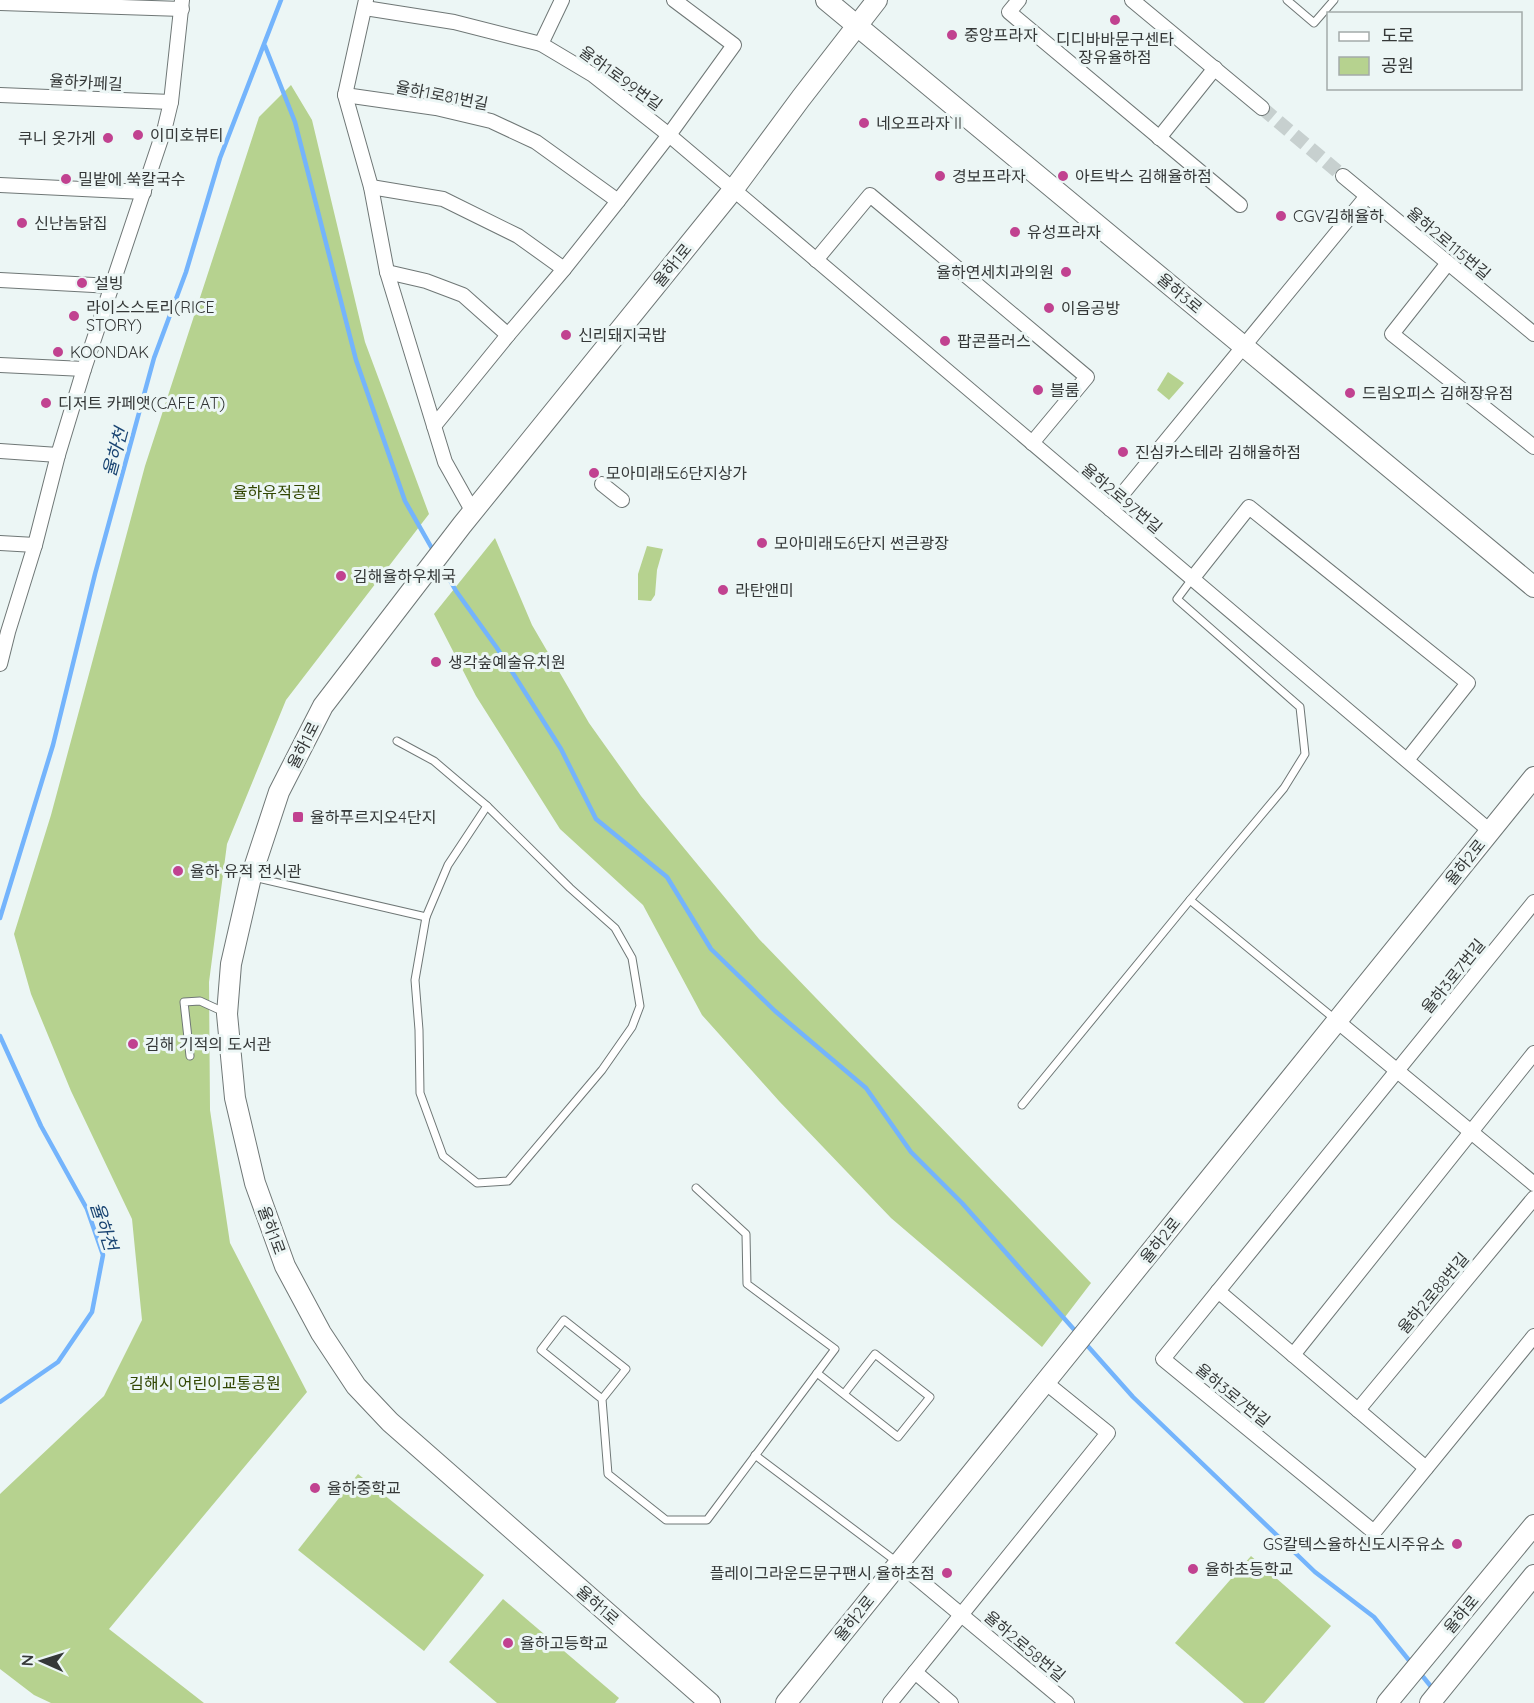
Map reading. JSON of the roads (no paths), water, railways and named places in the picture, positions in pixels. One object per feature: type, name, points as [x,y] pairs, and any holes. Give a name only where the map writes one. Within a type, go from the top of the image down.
[{"type":"street","points":[[541,44],[562,0]]},
{"type":"street","points":[[434,426],[618,201],[734,45],[674,0]]},
{"type":"street","name":"율하3로","points":[[826,0],[1534,587]]},
{"type":"street","name":"율하1로","points":[[710,1703],[390,1422],[356,1386],[321,1333],[285,1266],[255,1183],[235,1098],[227,1014],[231,964],[251,877],[279,792],[323,706],[467,518],[733,190],[877,0]]},
{"type":"street","points":[[1019,0],[1009,12],[1240,206]]},
{"type":"street","points":[[1132,0],[1262,108]]},
{"type":"street","points":[[0,3],[182,5],[171,102],[165,127],[84,369],[58,455],[35,545],[4,632],[0,664]]},
{"type":"street","points":[[365,4],[345,95],[371,186],[387,272],[445,462],[467,518]]},
{"type":"street","name":"율하1로99번길","points":[[365,4],[454,22],[541,44],[593,75],[669,135],[733,190]]},
{"type":"street","points":[[1159,138],[1215,68]]},
{"type":"street","name":"율하카페길","points":[[0,95],[171,102]]},
{"type":"street","name":"율하1로81번길","points":[[345,95],[436,108],[491,121],[536,142],[618,201]]},
{"type":"street","name":"율하2로115번길","points":[[1343,176],[1534,334]]},
{"type":"street","points":[[0,185],[144,192]]},
{"type":"street","points":[[371,186],[443,199],[518,236],[564,269]]},
{"type":"street","name":"율하2로97번길","points":[[733,190],[1490,831]]},
{"type":"street","points":[[816,260],[870,195],[1087,377],[1032,443]]},
{"type":"street","points":[[1110,509],[1367,196]]},
{"type":"street","points":[[1448,263],[1392,334],[1534,447]]},
{"type":"street","points":[[387,272],[426,280],[463,295],[508,335]]},
{"type":"street","points":[[0,280],[112,286]]},
{"type":"street","points":[[0,365],[84,369]]},
{"type":"street","points":[[0,451],[58,455]]},
{"type":"street","points":[[602,484],[622,500]]},
{"type":"street","points":[[1192,579],[1249,507],[1468,683],[1407,760]]},
{"type":"street","points":[[0,543],[35,545]]},
{"type":"street","name":"율하2로","points":[[786,1703],[1534,777]]},
{"type":"street","name":"율하3로7번길","points":[[1534,903],[1162,1359],[1374,1533],[1534,1336]]},
{"type":"street","points":[[1336,1021],[1534,1184]]},
{"type":"street","points":[[1293,1355],[1534,1053]]},
{"type":"street","name":"율하2로88번길","points":[[1358,1410],[1534,1198]]},
{"type":"street","points":[[1218,1291],[1426,1468]]},
{"type":"street","points":[[962,1615],[1108,1433],[1045,1382]]},
{"type":"street","name":"율하로","points":[[1388,1702],[1534,1525]]},
{"type":"street","name":"율하2로58번길","points":[[899,1563],[1067,1703]]},
{"type":"street","name":"율하로","points":[[1430,1703],[1534,1575]]},
{"type":"street","name":"율하2로58번길","points":[[890,1703],[962,1615]]},
{"type":"street","points":[[915,1672],[951,1703]]},
{"type":"lane","points":[[1287,0],[1314,23],[1334,0]]},
{"type":"lane","points":[[1022,1105],[1284,788],[1305,754],[1300,707],[1177,599],[1192,579]]},
{"type":"lane","points":[[397,741],[434,761],[487,806],[570,888],[615,928],[632,958],[640,1006],[632,1027],[602,1070],[508,1181],[477,1183],[443,1156],[420,1093],[415,980],[426,917],[448,865],[487,806]]},
{"type":"lane","points":[[251,877],[426,917]]},
{"type":"lane","points":[[1190,900],[1336,1021]]},
{"type":"lane","points":[[190,1056],[184,1002],[200,1001],[227,1014]]},
{"type":"lane","points":[[602,1399],[541,1350],[564,1320],[626,1369],[602,1399],[608,1474],[666,1520],[707,1520],[835,1349],[747,1284],[746,1234],[696,1188]]},
{"type":"lane","points":[[817,1373],[898,1437],[930,1397],[876,1354],[844,1394]]},
{"type":"lane","points":[[755,1455],[899,1563]]},
{"type":"waterway","name":"율하천","points":[[0,918],[53,745],[95,574],[154,358],[186,272],[220,158],[281,0]]},
{"type":"waterway","points":[[265,46],[295,122],[356,360],[405,501],[434,552]]},
{"type":"waterway","points":[[439,561],[456,591],[497,648],[561,749],[596,819],[667,877],[711,949],[775,1011],[866,1088],[911,1152],[962,1203],[1078,1334]]},
{"type":"waterway","name":"율하천","points":[[0,1036],[41,1126],[87,1209],[103,1255],[92,1312],[58,1362],[0,1402]]},
{"type":"waterway","points":[[1085,1343],[1133,1397],[1315,1572],[1374,1617],[1412,1664]]},
{"type":"waterway","points":[[1420,1673],[1433,1689]]},
{"type":"tunnel","points":[[1262,108],[1343,176]]},
{"type":"place","name":"디디바바문구센타 장유율하점","points":[[1115,20]]},
{"type":"place","name":"중앙프라자","points":[[952,35]]},
{"type":"place","name":"네오프라자 II","points":[[864,123]]},
{"type":"place","name":"이미호뷰티","points":[[138,135]]},
{"type":"place","name":"쿠니 옷가게","points":[[108,138]]},
{"type":"place","name":"경보프라자","points":[[940,176]]},
{"type":"place","name":"아트박스 김해율하점","points":[[1063,176]]},
{"type":"place","name":"밀밭에 쑥칼국수","points":[[66,179]]},
{"type":"place","name":"CGV김해율하","points":[[1281,216]]},
{"type":"place","name":"신난놈닭집","points":[[22,223]]},
{"type":"place","name":"유성프라자","points":[[1015,232]]},
{"type":"place","name":"율하연세치과의원","points":[[1066,272]]},
{"type":"place","name":"설빙","points":[[82,283]]},
{"type":"place","name":"이음공방","points":[[1049,308]]},
{"type":"place","name":"라이스스토리(RICE STORY)","points":[[74,316]]},
{"type":"place","name":"신리돼지국밥","points":[[566,335]]},
{"type":"place","name":"팝콘플러스","points":[[945,341]]},
{"type":"place","name":"KOONDAK","points":[[58,352]]},
{"type":"place","name":"블룸","points":[[1038,390]]},
{"type":"place","name":"드림오피스 김해장유점","points":[[1350,393]]},
{"type":"place","name":"디저트 카페앳(CAFE AT)","points":[[46,403]]},
{"type":"place","name":"진심카스테라 김해율하점","points":[[1123,452]]},
{"type":"place","name":"모아미래도6단지상가","points":[[594,473]]},
{"type":"place","name":"모아미래도6단지 썬큰광장","points":[[762,543]]},
{"type":"place","name":"김해율하우체국","points":[[341,576]]},
{"type":"place","name":"라탄앤미","points":[[723,590]]},
{"type":"place","name":"생각숲예술유치원","points":[[436,662]]},
{"type":"place","name":"율하푸르지오4단지","points":[[298,817]]},
{"type":"place","name":"율하 유적 전시관","points":[[178,871]]},
{"type":"place","name":"김해 기적의 도서관","points":[[133,1044]]},
{"type":"place","name":"율하중학교","points":[[315,1488]]},
{"type":"place","name":"GS칼텍스율하신도시주유소","points":[[1457,1544]]},
{"type":"place","name":"율하초등학교","points":[[1193,1569]]},
{"type":"place","name":"플레이그라운드문구팬시 율하초점","points":[[947,1573]]},
{"type":"place","name":"율하고등학교","points":[[508,1643]]},
{"type":"park label","name":"율하유적공원","points":[[277,492]]},
{"type":"park label","name":"김해시 어린이교통공원","points":[[205,1383]]}]
